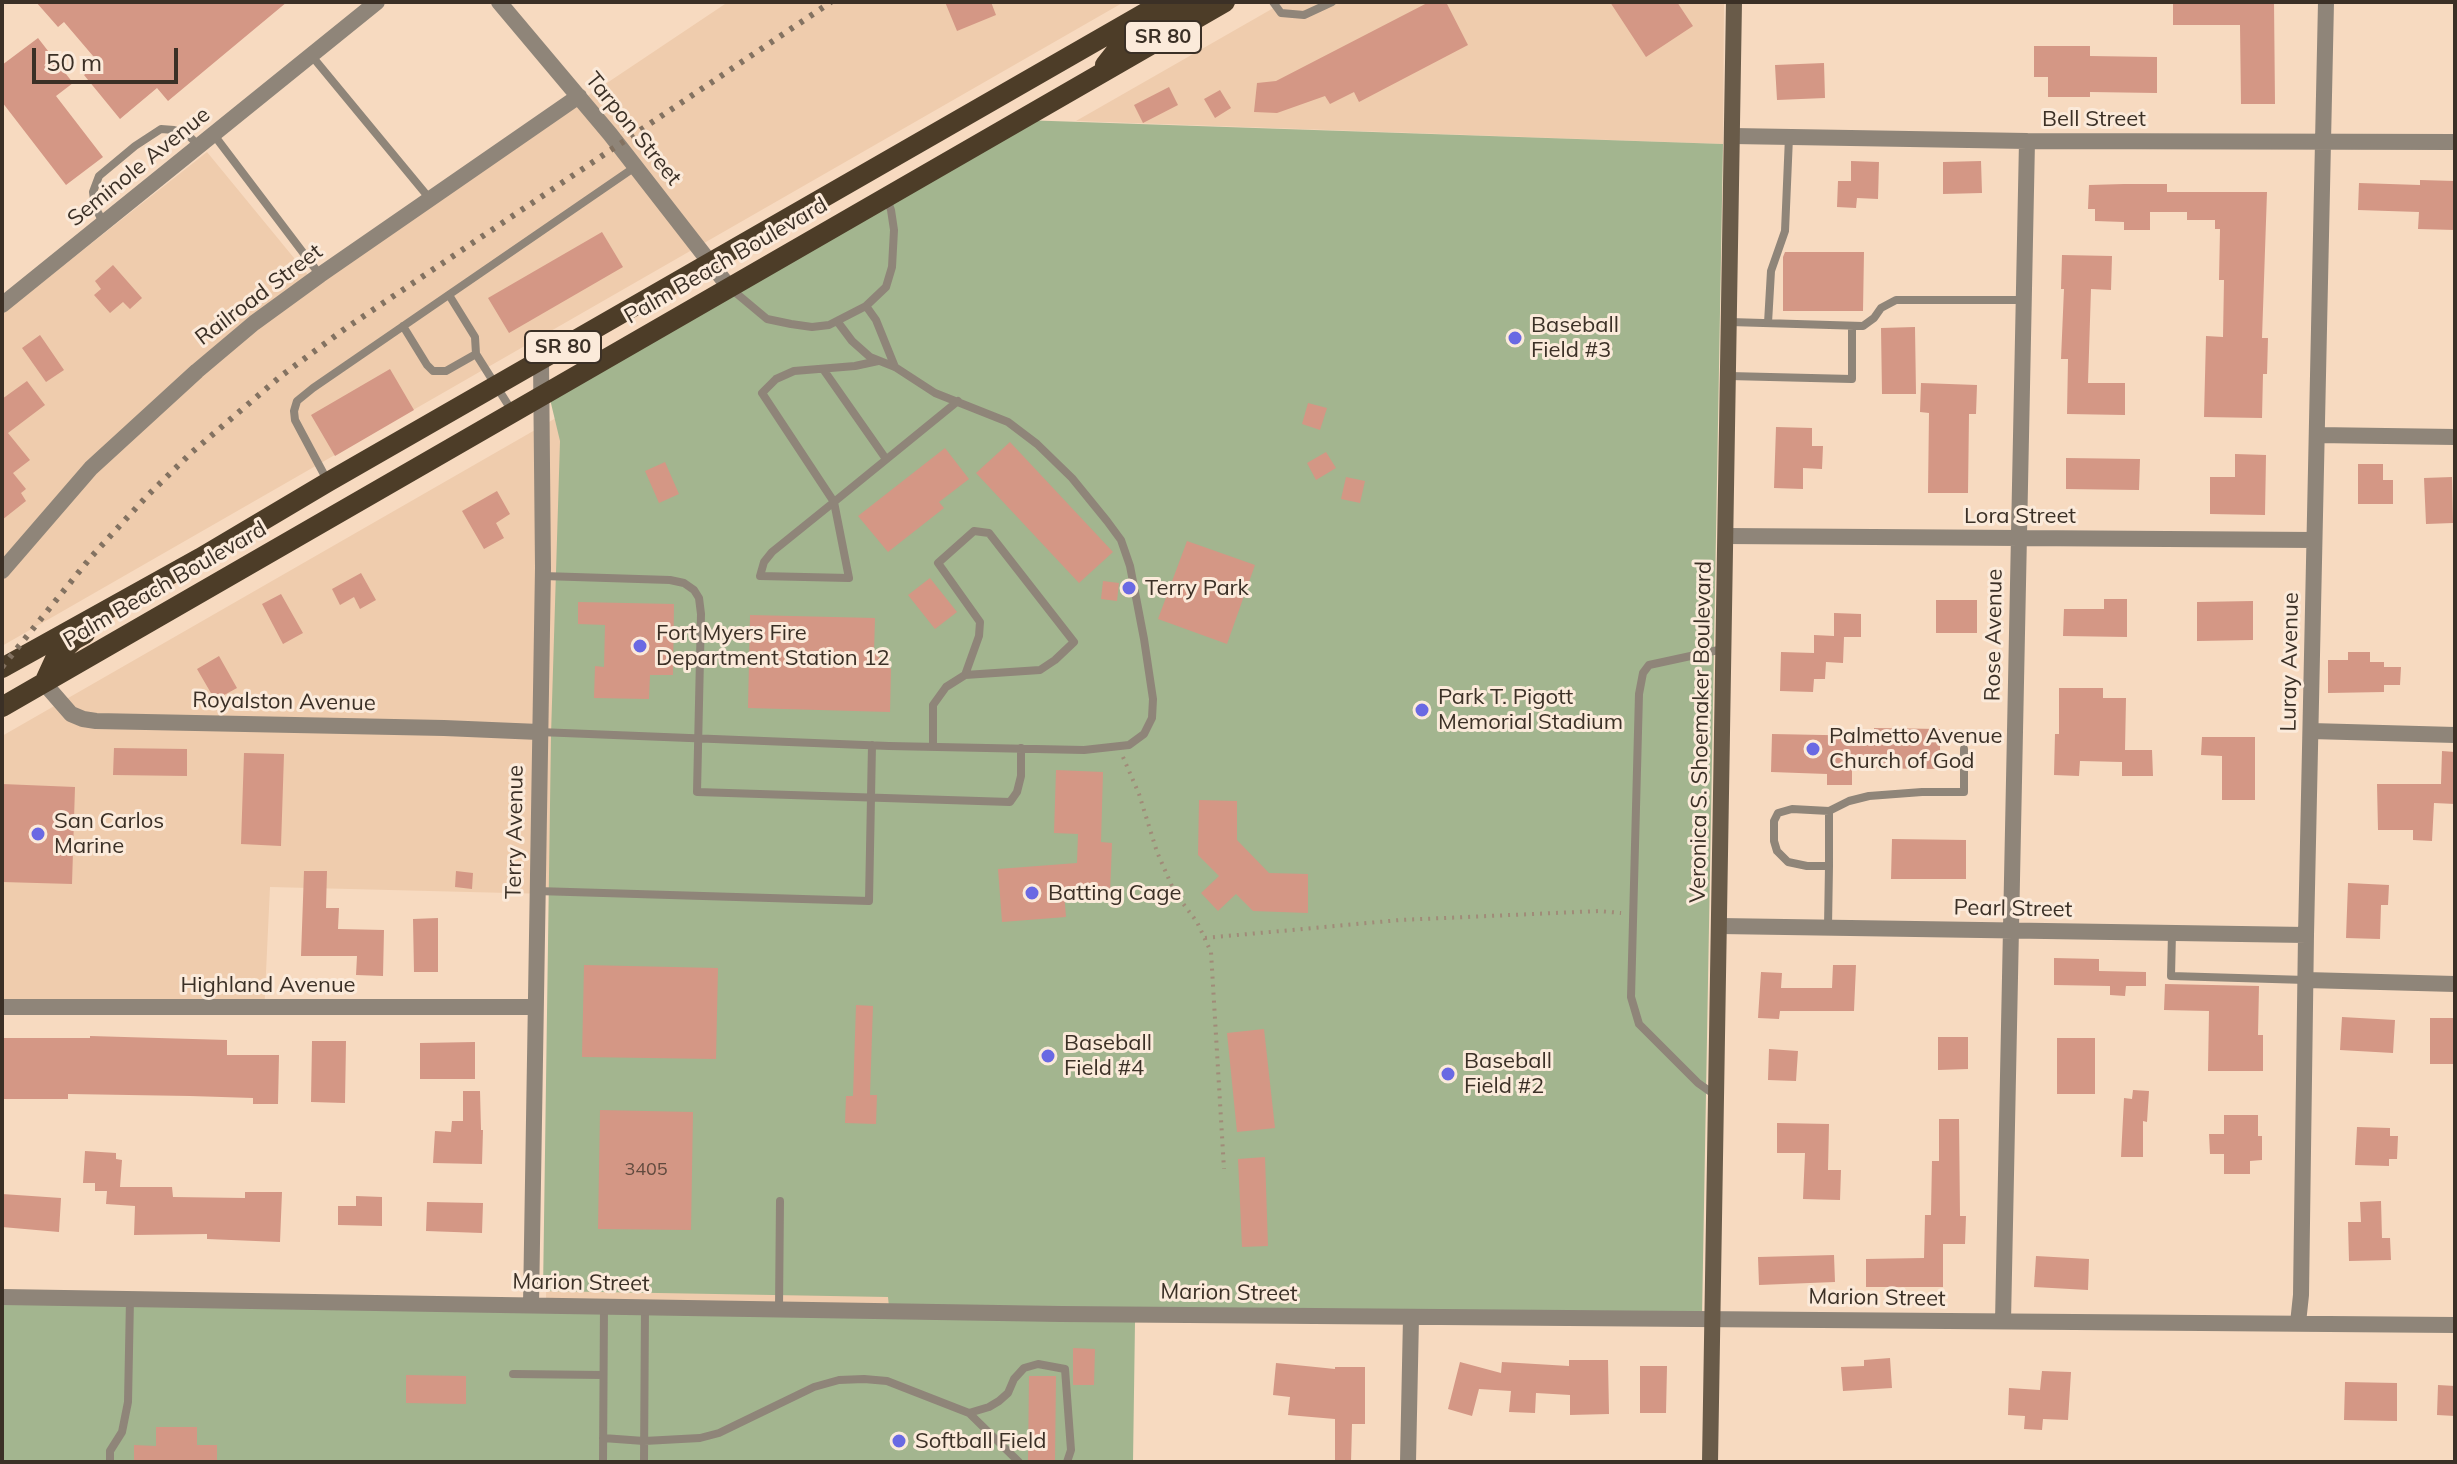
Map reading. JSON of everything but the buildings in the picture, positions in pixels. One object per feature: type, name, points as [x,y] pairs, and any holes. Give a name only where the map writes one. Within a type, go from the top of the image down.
[{"type":"main road","name":"Palm Beach Boulevard","points":[[2,668],[200,558],[1164,2]]},
{"type":"main road","points":[[1101,72],[1124,41],[1192,2]]},
{"type":"main road","name":"Palm Beach Boulevard","points":[[2,707],[1225,2]]},
{"type":"main road","points":[[44,683],[55,659],[74,640],[192,573],[200,558]]},
{"type":"street","name":"Seminole Avenue","points":[[2,305],[377,2]]},
{"type":"street","name":"Tarpon Street","points":[[499,2],[579,96],[729,287]]},
{"type":"street","name":"Veronica S. Shoemaker Boulevard","points":[[1710,1462],[1734,2]]},
{"type":"street","name":"Luray Avenue","points":[[2298,1323],[2301,1295],[2326,2]]},
{"type":"street","name":"Railroad Street","points":[[2,571],[91,468],[254,323],[579,96]]},
{"type":"street","name":"Bell Street","points":[[1733,136],[2027,141],[2455,142]]},
{"type":"street","name":"Rose Avenue","points":[[2003,1321],[2027,141]]},
{"type":"street","name":"Terry Avenue","points":[[531,1304],[542,576],[541,360]]},
{"type":"street","points":[[2317,435],[2455,437]]},
{"type":"street","name":"Lora Street","points":[[1726,536],[2314,540]]},
{"type":"street","name":"Royalston Avenue","points":[[44,683],[71,714],[96,721],[539,732]]},
{"type":"street","points":[[2311,731],[2455,735]]},
{"type":"street","name":"Pearl Street","points":[[1720,926],[2306,935]]},
{"type":"street","points":[[2306,980],[2455,984]]},
{"type":"street","name":"Highland Avenue","points":[[2,1007],[535,1007]]},
{"type":"street","name":"Marion Street","points":[[2,1297],[1411,1317],[2455,1325]]},
{"type":"street","points":[[1408,1462],[1411,1317]]},
{"type":"lane","points":[[1273,2],[1281,13],[1304,15],[1332,2]]},
{"type":"lane","points":[[311,55],[430,199]]},
{"type":"lane","points":[[104,224],[95,207],[93,192],[99,176],[135,146],[161,129],[188,135],[200,146]]},
{"type":"lane","points":[[214,135],[320,275]]},
{"type":"lane","points":[[1768,323],[1771,271],[1785,231],[1789,137]]},
{"type":"lane","points":[[328,482],[295,420],[297,401],[636,167]]},
{"type":"lane","points":[[729,287],[767,319],[812,327],[829,325],[866,306],[886,287],[892,267],[894,230],[886,197]]},
{"type":"lane","points":[[449,295],[475,337],[476,354],[513,412]]},
{"type":"lane","points":[[1730,322],[1863,326],[1881,308],[1896,300],[2023,300]]},
{"type":"lane","points":[[866,306],[876,320],[895,367]]},
{"type":"lane","points":[[539,732],[1084,750],[1129,745],[1144,734],[1152,718],[1153,699],[1130,566],[1121,540],[1072,478],[1037,444],[1008,422],[935,393],[895,367],[870,357],[852,341],[837,321]]},
{"type":"lane","points":[[403,326],[433,371],[446,371],[476,354]]},
{"type":"lane","points":[[1729,376],[1852,379],[1852,326]]},
{"type":"lane","points":[[879,361],[794,371],[776,379],[762,393],[834,502],[849,578],[760,576],[764,562],[772,552],[834,502],[886,459],[958,401]]},
{"type":"lane","points":[[823,369],[886,459]]},
{"type":"lane","points":[[933,747],[933,705],[946,687],[965,675],[1040,670],[1074,642],[989,533],[974,531],[938,563],[980,622],[979,636],[965,675]]},
{"type":"lane","points":[[542,576],[670,580],[684,583],[694,590],[699,598],[701,614],[697,792],[1010,802],[1017,792],[1021,776],[1021,748]]},
{"type":"lane","points":[[1716,1096],[1698,1083],[1639,1024],[1631,997],[1639,694],[1643,673],[1649,665],[1724,649]]},
{"type":"lane","points":[[536,891],[869,901],[872,745]]},
{"type":"lane","points":[[1829,866],[1788,862],[1777,851],[1774,821],[1778,813],[1792,809],[1829,811],[1869,796],[1964,792],[1964,749]]},
{"type":"lane","points":[[1828,928],[1829,811]]},
{"type":"lane","points":[[2172,933],[2171,976],[2306,980]]},
{"type":"lane","points":[[779,1308],[780,1201]]},
{"type":"lane","points":[[110,1462],[110,1451],[122,1432],[128,1402],[130,1298]]},
{"type":"lane","points":[[603,1462],[604,1305]]},
{"type":"lane","points":[[644,1462],[645,1305]]},
{"type":"lane","points":[[969,1413],[999,1401],[1024,1368],[1038,1364],[1065,1369],[1071,1450],[1067,1462]]},
{"type":"lane","points":[[513,1374],[603,1375]]},
{"type":"lane","points":[[603,1438],[644,1441],[700,1438],[719,1433],[814,1387],[839,1380],[887,1381],[969,1413],[1019,1462]]},
{"type":"path","points":[[1119,747],[1175,893],[1197,922],[1211,952],[1224,1169]]},
{"type":"path","points":[[1205,938],[1400,920],[1599,911],[1634,914]]},
{"type":"shaded area","points":[[728,2],[1124,2],[2,646],[2,314],[207,152],[317,286],[586,97]]},
{"type":"shaded area","points":[[1284,2],[1724,2],[1723,144],[1076,121]]},
{"type":"shaded area","points":[[643,368],[902,840],[889,1308],[546,1302],[549,894],[270,887],[264,1015],[2,1008],[2,736]]},
{"type":"green space","name":"Terry Park","points":[[1022,120],[1723,144],[1702,1317],[889,1307],[888,1297],[543,1291],[551,735],[560,441],[549,395]]},
{"type":"green space","points":[[2,1302],[1135,1322],[1133,1462],[2,1462]]},
{"type":"railway","points":[[2,667],[91,557],[147,496],[191,453],[281,376],[346,328],[831,2]]},
{"type":"place","name":"Baseball Field #3","points":[[1515,338]]},
{"type":"place","name":"Terry Park","points":[[1129,588]]},
{"type":"place","name":"Fort Myers Fire Department Station 12","points":[[640,646]]},
{"type":"place","name":"Park T. Pigott Memorial Stadium","points":[[1422,710]]},
{"type":"place","name":"Palmetto Avenue Church of God","points":[[1813,749]]},
{"type":"place","name":"San Carlos Marine","points":[[38,834]]},
{"type":"place","name":"Batting Cage","points":[[1032,893]]},
{"type":"place","name":"Baseball Field #4","points":[[1048,1056]]},
{"type":"place","name":"Baseball Field #2","points":[[1448,1074]]},
{"type":"place","name":"Softball Field","points":[[899,1441]]}]
